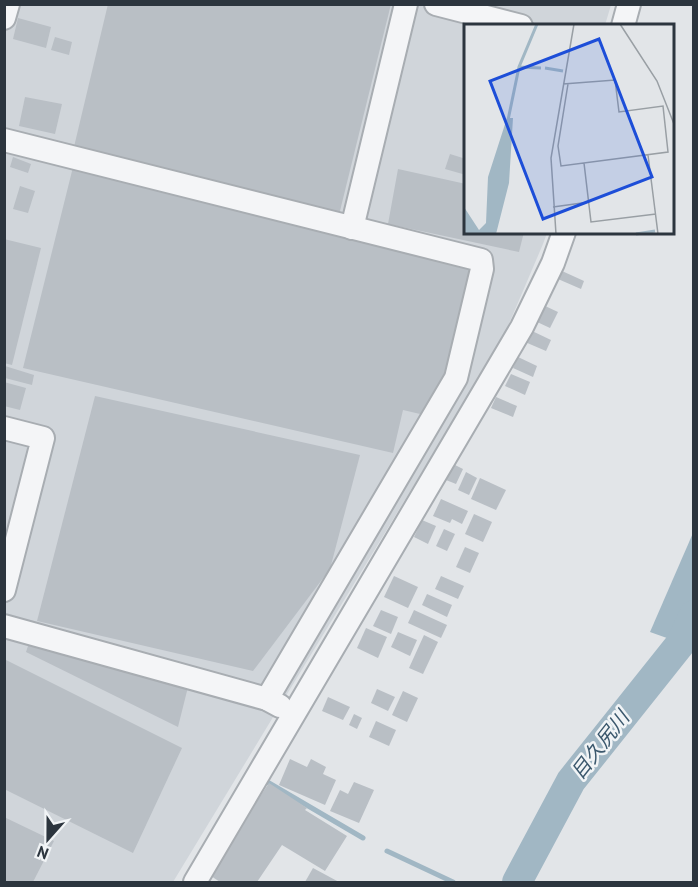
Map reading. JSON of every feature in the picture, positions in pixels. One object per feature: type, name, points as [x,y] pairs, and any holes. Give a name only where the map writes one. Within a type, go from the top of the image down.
[{"type":"street","points":[[4,18],[8,4]]},
{"type":"street","points":[[352,228],[406,4]]},
{"type":"street","points":[[436,4],[513,24]]},
{"type":"street","points":[[624,24],[629,4]]},
{"type":"street","points":[[4,140],[481,260],[482,269],[456,378],[267,699]]},
{"type":"street","points":[[195,882],[522,327],[553,263],[563,234]]},
{"type":"street","points":[[4,428],[43,438],[4,590]]},
{"type":"street","points":[[4,626],[267,699],[294,714]]},
{"type":"shaded area","points":[[5,5],[611,5],[605,24],[464,24],[464,234],[547,234],[502,340],[173,882],[5,882]]},
{"type":"water","points":[[693,533],[693,631],[681,643],[650,632]]},
{"type":"building","points":[[108,4],[391,4],[339,215],[73,151]]},
{"type":"building","points":[[18,18],[51,27],[46,48],[13,39]]},
{"type":"building","points":[[55,37],[72,42],[69,55],[51,50]]},
{"type":"building","points":[[25,97],[62,104],[55,134],[19,126]]},
{"type":"building","points":[[450,154],[464,158],[464,174],[445,169]]},
{"type":"building","points":[[13,157],[31,164],[28,173],[10,167]]},
{"type":"building","points":[[73,167],[474,258],[433,417],[403,410],[393,453],[23,368]]},
{"type":"building","points":[[398,169],[464,184],[464,234],[524,234],[519,252],[388,224]]},
{"type":"building","points":[[20,186],[35,191],[28,213],[13,209]]},
{"type":"building","points":[[4,239],[41,248],[12,365],[4,363]]},
{"type":"building","points":[[562,271],[584,281],[581,289],[558,279]]},
{"type":"building","points":[[543,305],[558,312],[550,328],[535,321]]},
{"type":"building","points":[[530,330],[551,340],[546,351],[525,342]]},
{"type":"building","points":[[518,357],[537,366],[533,377],[513,368]]},
{"type":"building","points":[[5,366],[34,375],[32,385],[5,378]]},
{"type":"building","points":[[511,374],[530,382],[525,395],[505,386]]},
{"type":"building","points":[[4,382],[26,388],[20,410],[4,406]]},
{"type":"building","points":[[95,396],[360,455],[330,569],[253,671],[37,621]]},
{"type":"building","points":[[496,397],[517,406],[513,417],[491,408]]},
{"type":"building","points":[[453,464],[463,469],[456,484],[446,480]]},
{"type":"building","points":[[466,472],[477,478],[469,495],[458,490]]},
{"type":"building","points":[[480,478],[506,490],[496,510],[471,499]]},
{"type":"building","points":[[441,499],[468,511],[462,524],[452,519],[450,523],[433,516]]},
{"type":"building","points":[[474,514],[492,522],[483,542],[465,534]]},
{"type":"building","points":[[422,520],[436,526],[428,544],[414,537]]},
{"type":"building","points":[[444,529],[455,534],[447,551],[436,546]]},
{"type":"building","points":[[465,547],[479,553],[470,573],[456,567]]},
{"type":"building","points":[[394,576],[418,587],[408,608],[384,597]]},
{"type":"building","points":[[441,576],[464,586],[458,599],[435,589]]},
{"type":"building","points":[[427,594],[452,605],[447,617],[422,605]]},
{"type":"building","points":[[381,610],[398,617],[391,634],[373,626]]},
{"type":"building","points":[[414,610],[447,625],[441,638],[408,623]]},
{"type":"building","points":[[366,628],[387,637],[378,658],[357,648]]},
{"type":"building","points":[[398,632],[417,640],[410,656],[391,647]]},
{"type":"building","points":[[32,634],[192,671],[178,727],[26,652]]},
{"type":"building","points":[[424,635],[438,642],[423,674],[409,668]]},
{"type":"building","points":[[4,659],[182,748],[133,853],[4,789]]},
{"type":"building","points":[[377,689],[395,697],[388,711],[371,703]]},
{"type":"building","points":[[403,691],[418,698],[407,722],[392,715]]},
{"type":"building","points":[[328,697],[350,707],[343,720],[322,711]]},
{"type":"building","points":[[354,714],[362,718],[357,729],[349,725]]},
{"type":"building","points":[[376,721],[396,730],[389,746],[369,737]]},
{"type":"building","points":[[290,759],[307,767],[311,759],[326,767],[323,774],[336,780],[325,805],[279,785]]},
{"type":"building","points":[[354,782],[374,790],[359,823],[330,811],[340,790],[348,794]]},
{"type":"building","points":[[269,783],[307,808],[305,810],[347,836],[325,871],[282,845],[257,882],[220,882],[208,874]]},
{"type":"building","points":[[4,817],[54,841],[33,882],[4,882]]},
{"type":"building","points":[[313,868],[339,882],[305,882]]},
{"type":"waterway","name":"目久尻川","points":[[517,882],[571,781],[681,643],[694,615]]},
{"type":"waterway","points":[[269,783],[363,838]]},
{"type":"waterway","points":[[387,851],[453,882]]}]
